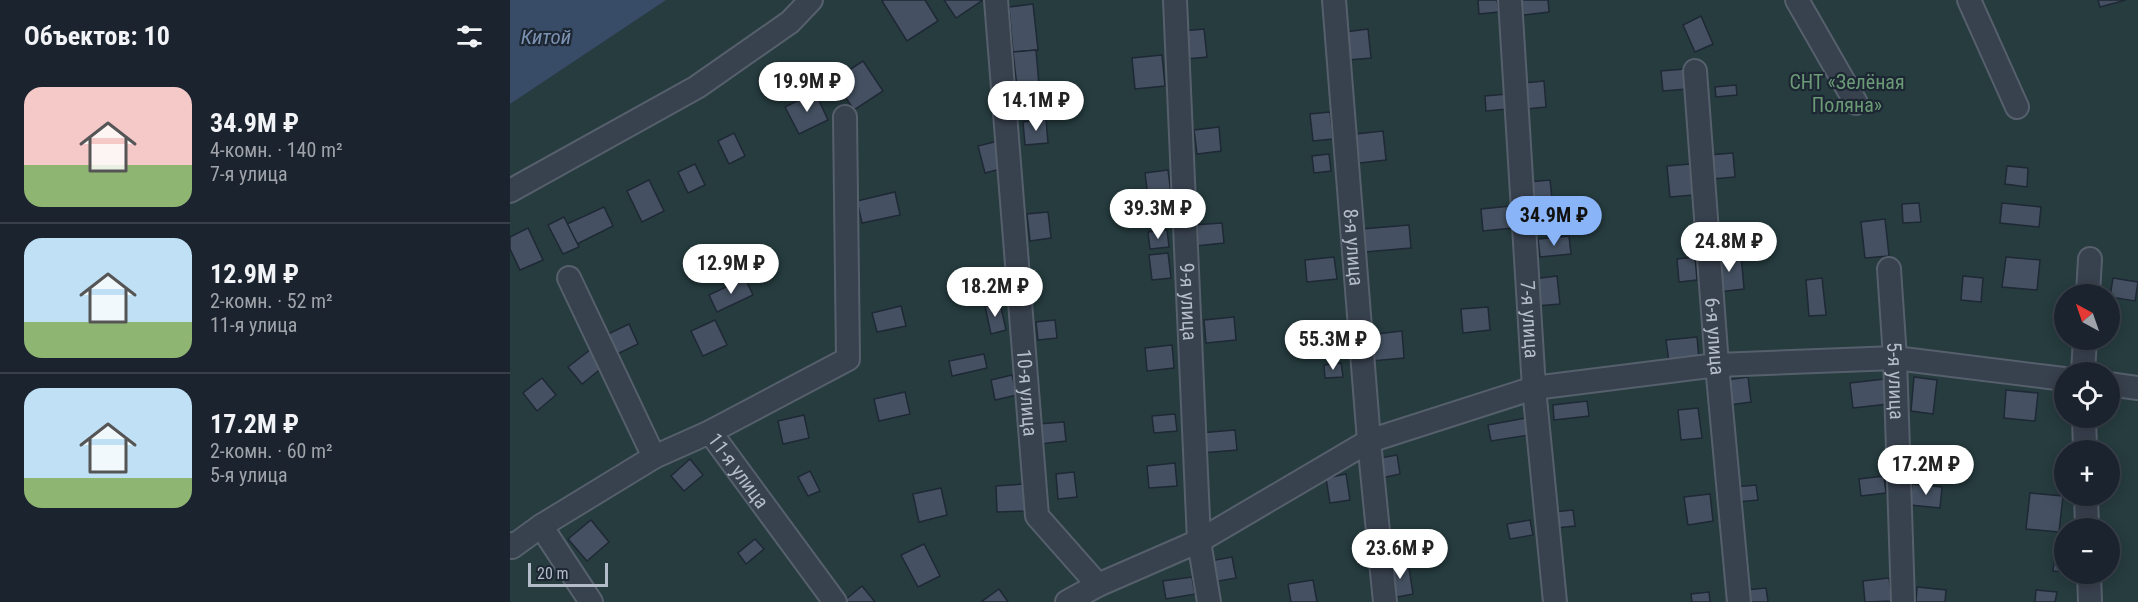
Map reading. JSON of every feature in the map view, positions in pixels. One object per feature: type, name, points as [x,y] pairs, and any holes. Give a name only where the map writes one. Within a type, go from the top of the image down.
[{"type":"street","points":[[510,191],[697,87],[790,22],[811,0]]},
{"type":"street","name":"10-я улица","points":[[996,0],[1037,516],[1098,585]]},
{"type":"street","name":"9-я улица","points":[[1175,0],[1199,541],[1209,602]]},
{"type":"street","name":"8-я улица","points":[[1334,0],[1369,441],[1385,602]]},
{"type":"street","name":"7-я улица","points":[[1510,0],[1534,388],[1555,602]]},
{"type":"street","points":[[1969,0],[2017,107]]},
{"type":"street","points":[[1807,3],[1856,103]]},
{"type":"street","name":"6-я улица","points":[[1695,70],[1717,365],[1739,602]]},
{"type":"street","points":[[711,432],[848,358],[845,117]]},
{"type":"street","points":[[2089,284],[2090,259]]},
{"type":"street","name":"5-я улица","points":[[1889,269],[1895,358],[1903,602]]},
{"type":"street","points":[[569,278],[654,457]]},
{"type":"street","points":[[1067,602],[1098,585],[1199,541],[1369,441],[1534,388],[1717,365],[1895,358],[2054,378]]},
{"type":"street","points":[[2120,386],[2138,388]]},
{"type":"street","name":"11-я улица","points":[[510,544],[512,547],[541,526],[654,457],[711,432],[835,602]]},
{"type":"street","points":[[541,526],[591,602]]},
{"type":"street","points":[[2089,584],[2090,602]]},
{"type":"green space","name":"СНТ «Зелёная Поляна»","points":[[666,0],[2138,0],[2138,602],[510,602],[510,104]]},
{"type":"water","name":"Китой","points":[[510,0],[666,0],[510,104]]},
{"type":"building","points":[[925,0],[938,21],[907,41],[882,1]]},
{"type":"building","points":[[944,0],[983,0],[956,18]]},
{"type":"building","points":[[1478,0],[1497,0],[1499,12],[1479,14]]},
{"type":"building","points":[[1521,0],[1548,0],[1549,12],[1523,15]]},
{"type":"building","points":[[2098,0],[2126,0],[2100,7]]},
{"type":"building","points":[[1033,4],[1038,50],[1013,52],[1009,7]]},
{"type":"building","points":[[1701,16],[1713,44],[1695,52],[1683,25]]},
{"type":"building","points":[[1204,29],[1207,57],[1186,59],[1183,31]]},
{"type":"building","points":[[1368,29],[1371,58],[1348,60],[1345,32]]},
{"type":"building","points":[[1036,50],[1039,85],[1017,87],[1013,52]]},
{"type":"building","points":[[1162,55],[1165,86],[1135,89],[1132,58]]},
{"type":"building","points":[[863,61],[883,91],[854,110],[834,80]]},
{"type":"building","points":[[1685,69],[1687,89],[1663,91],[1661,71]]},
{"type":"building","points":[[1544,81],[1546,107],[1526,109],[1524,83]]},
{"type":"building","points":[[1736,85],[1737,95],[1716,97],[1715,87]]},
{"type":"building","points":[[815,92],[828,120],[799,134],[785,107]]},
{"type":"building","points":[[1507,94],[1508,109],[1486,111],[1485,96]]},
{"type":"building","points":[[1330,112],[1333,139],[1313,141],[1310,114]]},
{"type":"building","points":[[1046,119],[1048,143],[1025,145],[1023,122]]},
{"type":"building","points":[[1219,127],[1221,151],[1197,154],[1194,130]]},
{"type":"building","points":[[1383,131],[1386,160],[1359,163],[1356,134]]},
{"type":"building","points":[[734,133],[745,156],[729,164],[718,141]]},
{"type":"building","points":[[998,141],[1004,168],[985,173],[978,146]]},
{"type":"building","points":[[1733,153],[1735,177],[1712,179],[1709,155]]},
{"type":"building","points":[[1329,154],[1331,171],[1314,173],[1312,156]]},
{"type":"building","points":[[695,164],[705,185],[688,193],[678,172]]},
{"type":"building","points":[[1690,164],[1693,195],[1670,197],[1667,166]]},
{"type":"building","points":[[2007,166],[2028,168],[2027,187],[2005,184]]},
{"type":"building","points":[[1168,170],[1171,194],[1148,196],[1145,173]]},
{"type":"building","points":[[649,180],[664,211],[642,222],[627,191]]},
{"type":"building","points":[[1550,180],[1552,199],[1529,202],[1528,182]]},
{"type":"building","points":[[895,192],[900,215],[862,223],[857,201]]},
{"type":"building","points":[[1919,203],[1921,222],[1903,223],[1902,204]]},
{"type":"building","points":[[2002,203],[2041,207],[2039,227],[2000,223]]},
{"type":"building","points":[[1511,206],[1513,228],[1483,231],[1481,209]]},
{"type":"building","points":[[604,207],[613,226],[577,244],[567,224]]},
{"type":"building","points":[[1048,212],[1051,238],[1030,241],[1027,214]]},
{"type":"building","points":[[564,217],[579,247],[563,254],[548,225]]},
{"type":"building","points":[[1885,219],[1889,256],[1865,258],[1861,222]]},
{"type":"building","points":[[1222,223],[1224,243],[1195,246],[1193,225]]},
{"type":"building","points":[[1409,225],[1411,248],[1364,252],[1362,229]]},
{"type":"building","points":[[528,228],[543,260],[520,270],[510,249],[510,237]]},
{"type":"building","points":[[1167,230],[1169,247],[1150,249],[1148,232]]},
{"type":"building","points":[[1569,236],[1571,254],[1540,257],[1538,239]]},
{"type":"building","points":[[1168,253],[1171,278],[1152,280],[1149,255]]},
{"type":"building","points":[[1741,255],[1744,289],[1718,292],[1715,257]]},
{"type":"building","points":[[1334,257],[1337,279],[1307,282],[1305,260]]},
{"type":"building","points":[[1695,257],[1697,280],[1679,282],[1677,259]]},
{"type":"building","points":[[2006,257],[2040,260],[2037,290],[2002,287]]},
{"type":"building","points":[[1557,276],[1560,304],[1536,306],[1533,279]]},
{"type":"building","points":[[1963,276],[1983,278],[1981,302],[1961,300]]},
{"type":"building","points":[[745,278],[753,295],[717,312],[709,295]]},
{"type":"building","points":[[1822,278],[1826,315],[1809,316],[1806,280]]},
{"type":"building","points":[[2113,278],[2138,282],[2135,301],[2120,299],[2120,284],[2112,284]]},
{"type":"building","points":[[1000,303],[1006,330],[991,334],[985,306]]},
{"type":"building","points":[[901,306],[906,326],[877,332],[872,313]]},
{"type":"building","points":[[1488,307],[1490,330],[1463,333],[1461,309]]},
{"type":"building","points":[[1234,317],[1236,340],[1206,343],[1204,320]]},
{"type":"building","points":[[715,320],[727,345],[703,356],[691,331]]},
{"type":"building","points":[[1055,320],[1057,338],[1038,340],[1036,322]]},
{"type":"building","points":[[629,324],[638,344],[613,356],[604,336]]},
{"type":"building","points":[[1340,327],[1342,347],[1319,349],[1317,330]]},
{"type":"building","points":[[1402,331],[1404,358],[1371,361],[1368,335]]},
{"type":"building","points":[[1697,337],[1699,359],[1669,362],[1666,340]]},
{"type":"building","points":[[1172,345],[1174,368],[1147,371],[1145,348]]},
{"type":"building","points":[[590,350],[603,367],[582,384],[568,367]]},
{"type":"building","points":[[984,354],[987,368],[952,376],[949,361]]},
{"type":"building","points":[[1341,363],[1343,377],[1325,378],[1324,365]]},
{"type":"building","points":[[1012,375],[1017,395],[995,400],[991,380]]},
{"type":"building","points":[[1748,377],[1751,402],[1729,405],[1726,380]]},
{"type":"building","points":[[1914,377],[1937,380],[1933,414],[1911,411]]},
{"type":"building","points":[[542,378],[556,395],[537,411],[523,393]]},
{"type":"building","points":[[1885,379],[1888,404],[1853,408],[1850,383]]},
{"type":"building","points":[[2006,390],[2038,393],[2035,421],[2004,418]]},
{"type":"building","points":[[905,392],[910,414],[879,421],[874,399]]},
{"type":"building","points":[[1587,401],[1589,416],[1554,420],[1553,405]]},
{"type":"building","points":[[1698,408],[1702,438],[1681,440],[1678,410]]},
{"type":"building","points":[[1175,414],[1177,431],[1154,433],[1152,416]]},
{"type":"building","points":[[804,415],[809,438],[783,444],[778,421]]},
{"type":"building","points":[[1526,418],[1529,435],[1491,441],[1488,425]]},
{"type":"building","points":[[1064,422],[1066,441],[1040,444],[1038,424]]},
{"type":"building","points":[[1235,430],[1237,450],[1201,453],[1199,433]]},
{"type":"building","points":[[1397,455],[1400,474],[1377,479],[1374,459]]},
{"type":"building","points":[[690,459],[703,475],[684,491],[671,476]]},
{"type":"building","points":[[1175,463],[1177,486],[1149,488],[1147,466]]},
{"type":"building","points":[[810,471],[820,491],[808,496],[798,477]]},
{"type":"building","points":[[1074,472],[1077,497],[1058,499],[1056,474]]},
{"type":"building","points":[[1346,474],[1350,500],[1330,503],[1326,478]]},
{"type":"building","points":[[1884,476],[1886,493],[1861,496],[1859,479]]},
{"type":"building","points":[[1025,484],[1026,511],[997,512],[996,486]]},
{"type":"building","points":[[1912,484],[1942,487],[1940,508],[1910,505]]},
{"type":"building","points":[[1756,485],[1758,500],[1737,502],[1735,487]]},
{"type":"building","points":[[941,488],[947,515],[919,522],[913,494]]},
{"type":"building","points":[[2030,493],[2054,495],[2054,506],[2062,506],[2061,518],[2054,518],[2054,532],[2026,529]]},
{"type":"building","points":[[1710,494],[1713,521],[1688,525],[1684,497]]},
{"type":"building","points":[[1573,510],[1575,526],[1556,528],[1554,512]]},
{"type":"building","points":[[591,520],[609,542],[587,561],[568,539]]},
{"type":"building","points":[[1530,520],[1533,535],[1510,539],[1507,524]]},
{"type":"building","points":[[755,539],[764,549],[746,564],[738,553]]},
{"type":"building","points":[[924,544],[940,576],[918,587],[901,555]]},
{"type":"building","points":[[1232,557],[1236,578],[1213,582],[1210,561]]},
{"type":"building","points":[[1408,562],[1413,594],[1392,598],[1386,566]]},
{"type":"building","points":[[1192,577],[1195,594],[1166,599],[1163,581]]},
{"type":"building","points":[[1889,578],[1892,601],[1865,602],[1863,581]]},
{"type":"building","points":[[1313,580],[1317,602],[1291,602],[1288,584]]},
{"type":"building","points":[[862,586],[875,602],[844,601]]},
{"type":"building","points":[[1917,587],[1946,590],[1945,602],[1916,602]]},
{"type":"building","points":[[1766,588],[1768,602],[1747,602],[1745,590]]},
{"type":"building","points":[[999,589],[1008,602],[981,602]]},
{"type":"building","points":[[2036,590],[2057,592],[2055,602],[2035,602]]},
{"type":"building","points":[[1709,592],[1710,602],[1692,602],[1691,594]]}]
